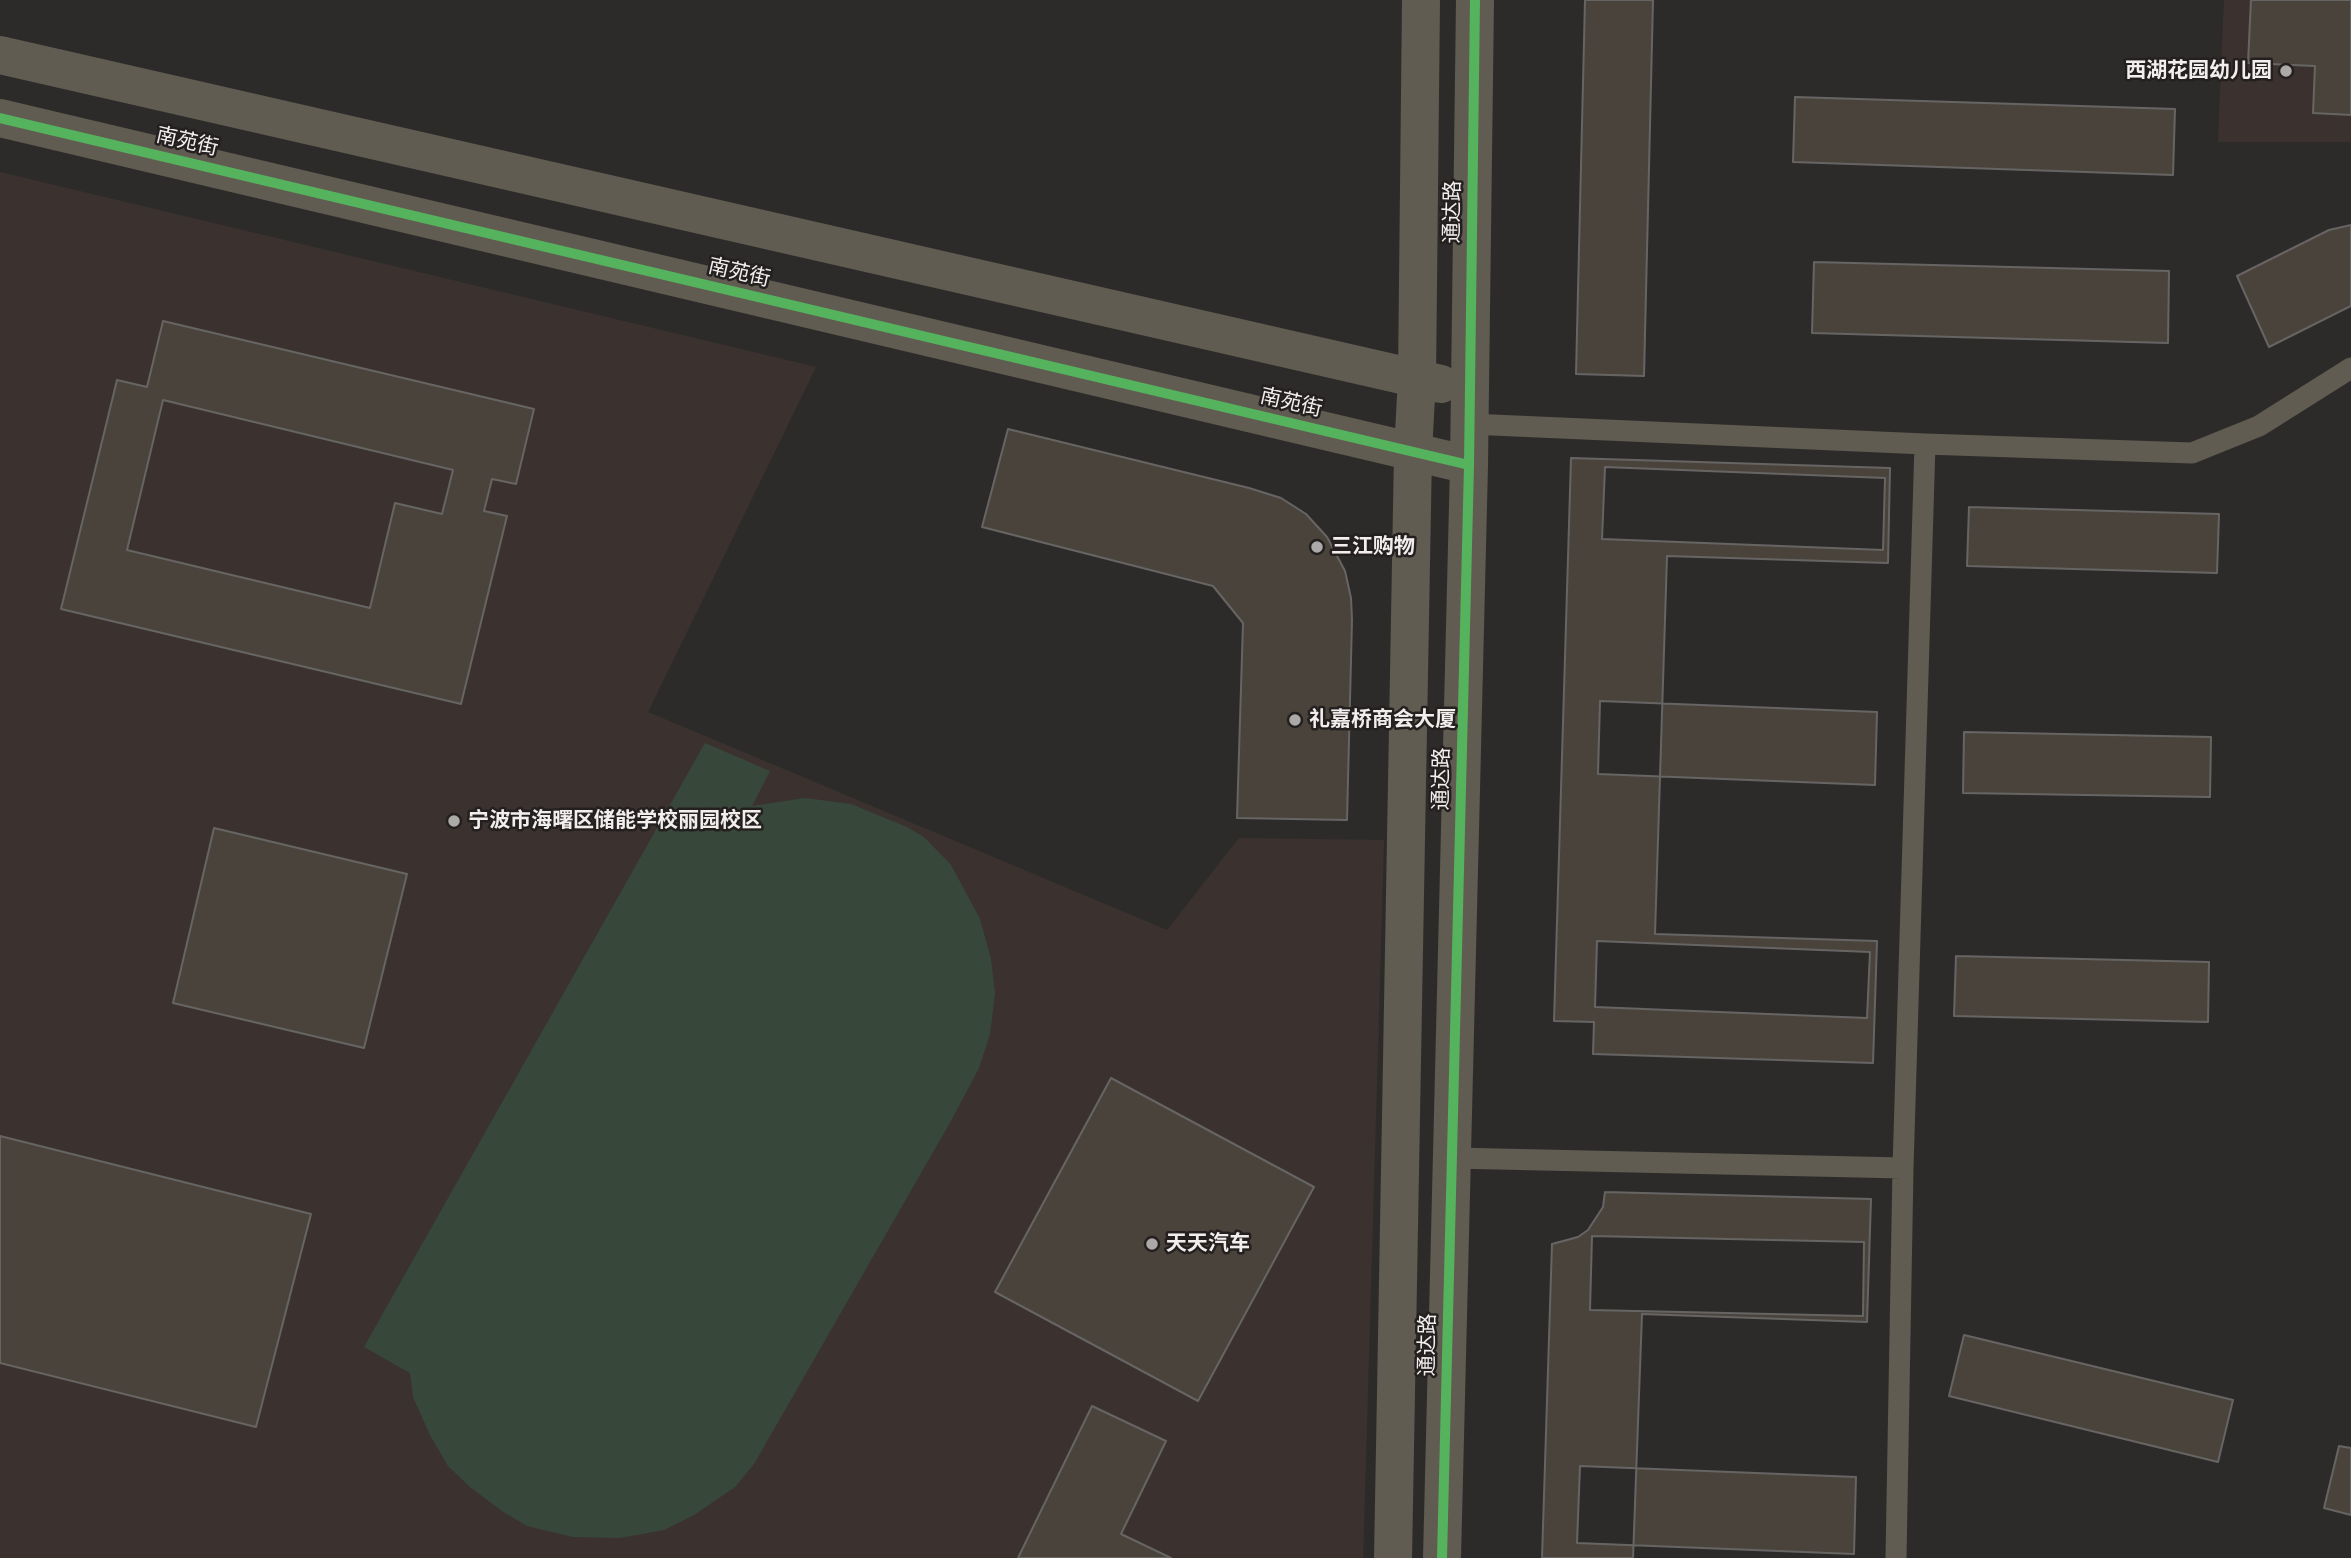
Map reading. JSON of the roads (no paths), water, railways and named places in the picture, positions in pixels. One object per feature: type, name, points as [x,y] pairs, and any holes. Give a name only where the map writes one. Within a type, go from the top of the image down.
[{"type":"street","name":"通达路","points":[[1393,1558],[1413,452],[1417,378],[1421,0]]},
{"type":"street","name":"通达路","points":[[1442,1558],[1469,465],[1475,0]]},
{"type":"street","name":"南苑街","points":[[0,55],[1417,378],[1470,407]]},
{"type":"street","name":"南苑街","points":[[0,118],[1469,465]]},
{"type":"lane","points":[[1470,407],[1925,444],[2192,453],[2259,426],[2351,368]]},
{"type":"lane","points":[[1896,1558],[1903,1168],[1925,444]]},
{"type":"lane","points":[[1452,1158],[1903,1168]]},
{"type":"place","name":"西湖花园幼儿园","points":[[2286,71]]},
{"type":"place","name":"三江购物","points":[[1317,547]]},
{"type":"place","name":"礼嘉桥商会大厦","points":[[1295,720]]},
{"type":"place","name":"宁波市海曙区储能学校丽园校区","points":[[454,821]]},
{"type":"place","name":"天天汽车","points":[[1152,1244]]}]
